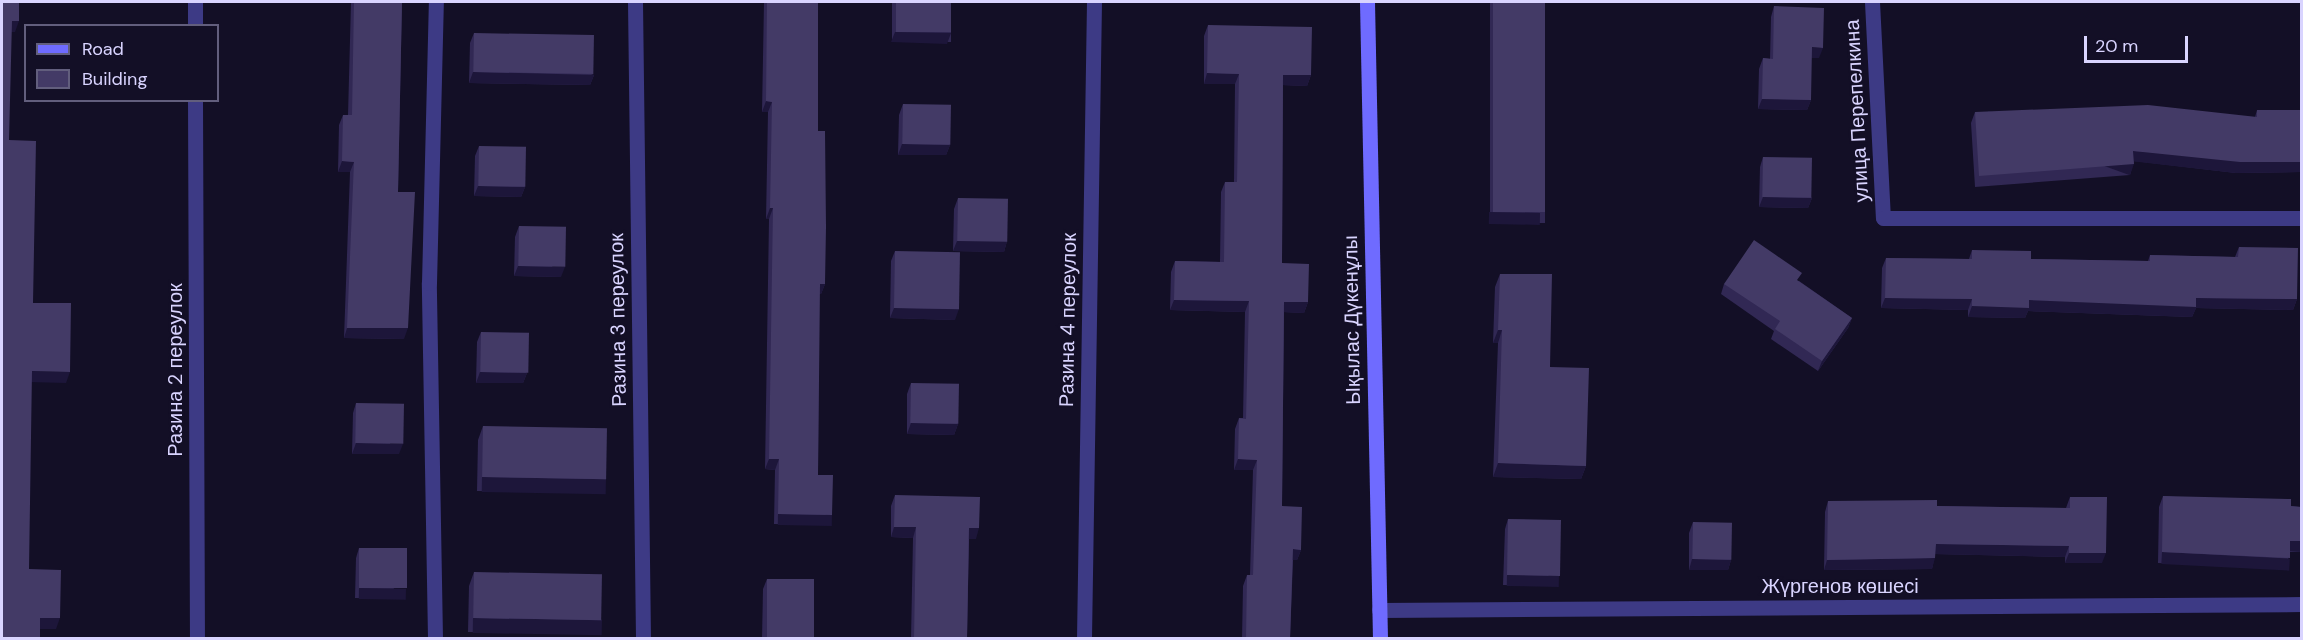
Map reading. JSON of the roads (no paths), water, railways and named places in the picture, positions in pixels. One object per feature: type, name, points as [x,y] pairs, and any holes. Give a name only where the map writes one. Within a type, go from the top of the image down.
[{"type":"street","points":[[195,2],[195,24]]},
{"type":"street","points":[[435,639],[429,283],[436,2]]},
{"type":"street","name":"Разина 3 переулок","points":[[635,2],[643,639]]},
{"type":"street","name":"Разина 4 переулок","points":[[1084,639],[1094,2]]},
{"type":"street","name":"Ықылас Дүкенұлы","points":[[1367,2],[1380,639]]},
{"type":"street","name":"улица Перепелкина","points":[[1872,2],[1883,218],[2301,218]]},
{"type":"street","name":"Разина 2 переулок","points":[[195,102],[197,639]]},
{"type":"street","name":"Жүргенов көшесі","points":[[1379,610],[2301,604]]}]
